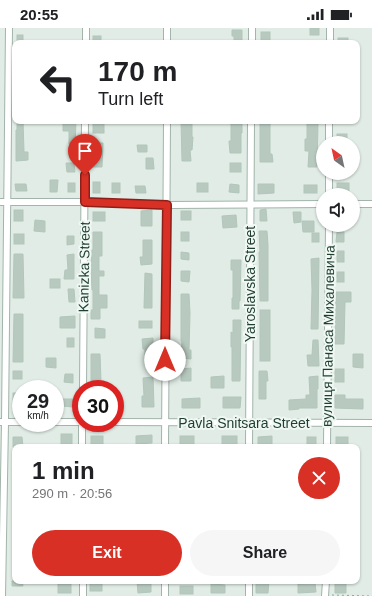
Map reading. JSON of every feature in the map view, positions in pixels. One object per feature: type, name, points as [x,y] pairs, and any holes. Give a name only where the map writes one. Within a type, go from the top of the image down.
[{"type":"street","points":[[2,596],[9,28]]},
{"type":"street","points":[[86,28],[86,40]]},
{"type":"street","points":[[167,28],[167,40]]},
{"type":"street","points":[[252,28],[252,40]]},
{"type":"street","points":[[330,28],[330,40]]},
{"type":"street","name":"Kanizka Street","points":[[83,380],[85,124]]},
{"type":"street","points":[[165,444],[167,124]]},
{"type":"street","name":"Yaroslavska Street","points":[[249,444],[251,124]]},
{"type":"street","points":[[329,124],[329,136]]},
{"type":"street","points":[[0,202],[85,202],[167,205],[316,204]]},
{"type":"street","points":[[360,204],[372,204]]},
{"type":"street","name":"вулиця Панаса Михалевича","points":[[327,444],[329,232]]},
{"type":"street","name":"Pavla Snitsara Street","points":[[124,422],[372,423]]},
{"type":"street","points":[[82,432],[82,444]]},
{"type":"street","points":[[83,584],[83,596]]},
{"type":"street","points":[[165,584],[165,596]]},
{"type":"street","points":[[249,584],[249,596]]},
{"type":"street","points":[[326,584],[326,595]]},
{"type":"path","points":[[326,595],[372,596]]},
{"type":"building","points":[[310,28],[319,28],[319,35],[310,35]]},
{"type":"building","points":[[232,30],[242,30],[242,40],[234,40],[234,36],[232,36]]},
{"type":"building","points":[[261,32],[270,32],[270,40],[261,40]]},
{"type":"building","points":[[17,35],[23,35],[23,40],[17,40]]},
{"type":"building","points":[[93,36],[101,36],[101,40],[93,40]]},
{"type":"building","points":[[338,38],[348,38],[348,40],[338,40]]},
{"type":"building","points":[[17,124],[23,124],[24,152],[28,152],[28,160],[16,161]]},
{"type":"building","points":[[63,124],[76,124],[75,144],[69,144],[69,131],[63,131]]},
{"type":"building","points":[[93,124],[104,124],[104,133],[93,133]]},
{"type":"building","points":[[181,124],[192,124],[193,137],[192,150],[190,150],[191,161],[182,161]]},
{"type":"building","points":[[231,124],[242,124],[241,153],[230,153],[229,141],[231,141]]},
{"type":"building","points":[[260,124],[270,124],[270,154],[272,154],[273,162],[260,162]]},
{"type":"building","points":[[307,124],[318,124],[318,136],[316,136],[316,167],[308,167],[309,151],[305,151],[305,139],[307,139]]},
{"type":"building","points":[[337,134],[347,134],[347,136],[337,136]]},
{"type":"building","points":[[94,143],[103,143],[102,167],[92,167]]},
{"type":"building","points":[[137,145],[147,145],[147,152],[138,152]]},
{"type":"building","points":[[146,158],[153,158],[154,169],[146,169]]},
{"type":"building","points":[[66,163],[74,163],[75,172],[67,172]]},
{"type":"building","points":[[230,163],[241,163],[241,172],[230,172]]},
{"type":"building","points":[[50,180],[58,180],[57,192],[50,192]]},
{"type":"building","points":[[93,182],[100,182],[100,193],[93,193]]},
{"type":"building","points":[[68,183],[75,183],[75,192],[68,192]]},
{"type":"building","points":[[112,183],[120,183],[120,193],[112,193]]},
{"type":"building","points":[[197,183],[208,183],[208,192],[197,192]]},
{"type":"building","points":[[337,183],[349,183],[349,188],[337,188]]},
{"type":"building","points":[[15,184],[26,184],[27,191],[16,191]]},
{"type":"building","points":[[230,184],[239,185],[239,193],[229,192]]},
{"type":"building","points":[[258,184],[274,184],[274,193],[258,194]]},
{"type":"building","points":[[304,185],[317,185],[316,193],[304,193]]},
{"type":"building","points":[[135,186],[145,186],[146,193],[136,193]]},
{"type":"building","points":[[266,209],[267,221],[260,221],[260,210]]},
{"type":"building","points":[[14,210],[23,210],[23,221],[14,221]]},
{"type":"building","points":[[152,210],[152,226],[141,226],[141,211]]},
{"type":"building","points":[[181,211],[191,211],[191,220],[181,220]]},
{"type":"building","points":[[93,212],[105,212],[105,221],[93,221]]},
{"type":"building","points":[[293,212],[301,212],[301,222],[294,223]]},
{"type":"building","points":[[236,215],[237,227],[223,228],[222,216]]},
{"type":"building","points":[[35,220],[45,221],[45,232],[34,231]]},
{"type":"building","points":[[302,221],[314,221],[314,232],[303,232]]},
{"type":"building","points":[[259,231],[267,231],[268,301],[260,301]]},
{"type":"building","points":[[93,232],[102,232],[102,256],[99,256],[99,271],[104,271],[104,276],[99,276],[99,295],[107,295],[107,308],[100,308],[100,319],[91,319],[91,310],[93,310],[91,267]]},
{"type":"building","points":[[181,232],[189,232],[189,241],[181,241]]},
{"type":"building","points":[[337,232],[344,232],[344,242],[336,242]]},
{"type":"building","points":[[312,233],[319,233],[319,242],[312,242]]},
{"type":"building","points":[[14,234],[24,234],[24,244],[14,244]]},
{"type":"building","points":[[67,236],[74,236],[74,244],[67,245]]},
{"type":"building","points":[[143,240],[152,240],[152,264],[141,265],[140,257],[143,257]]},
{"type":"building","points":[[337,251],[344,251],[344,262],[337,262]]},
{"type":"building","points":[[181,252],[189,253],[189,260],[181,259]]},
{"type":"building","points":[[14,254],[23,254],[24,298],[13,298]]},
{"type":"building","points":[[74,254],[74,279],[64,279],[65,270],[68,270],[67,255]]},
{"type":"building","points":[[319,258],[318,329],[311,329],[311,259]]},
{"type":"building","points":[[231,260],[241,260],[239,309],[232,309],[233,270],[231,270]]},
{"type":"building","points":[[181,271],[190,271],[189,282],[181,281]]},
{"type":"building","points":[[337,272],[344,272],[344,282],[337,282]]},
{"type":"building","points":[[145,273],[152,274],[152,308],[144,308]]},
{"type":"building","points":[[50,279],[60,279],[60,288],[50,288]]},
{"type":"building","points":[[68,289],[74,289],[75,302],[69,302]]},
{"type":"building","points":[[336,292],[351,292],[351,302],[345,302],[344,344],[335,344]]},
{"type":"building","points":[[181,294],[189,294],[189,350],[191,350],[191,359],[181,358]]},
{"type":"building","points":[[260,310],[270,310],[270,361],[260,361]]},
{"type":"building","points":[[14,314],[23,314],[23,362],[13,362]]},
{"type":"building","points":[[75,316],[75,328],[60,328],[60,317]]},
{"type":"building","points":[[233,320],[241,320],[240,381],[232,381],[231,332],[233,333]]},
{"type":"building","points":[[139,321],[152,321],[152,328],[139,328]]},
{"type":"building","points":[[95,328],[105,329],[105,338],[95,338]]},
{"type":"building","points":[[67,338],[74,338],[74,347],[67,347]]},
{"type":"building","points":[[153,338],[153,364],[145,365],[145,349],[143,349],[142,339]]},
{"type":"building","points":[[313,340],[318,340],[319,366],[308,366],[307,355],[312,355]]},
{"type":"building","points":[[91,354],[100,354],[101,380],[91,380]]},
{"type":"building","points":[[353,354],[363,354],[363,368],[353,367]]},
{"type":"building","points":[[46,358],[56,358],[56,368],[46,367]]},
{"type":"building","points":[[191,368],[191,381],[181,381],[181,369]]},
{"type":"building","points":[[335,369],[344,369],[344,382],[335,382]]},
{"type":"building","points":[[13,371],[22,371],[22,379],[13,379]]},
{"type":"building","points":[[259,371],[267,371],[268,381],[266,381],[266,399],[259,399]]},
{"type":"building","points":[[65,374],[73,374],[72,383],[64,382]]},
{"type":"building","points":[[224,376],[224,388],[211,388],[211,377]]},
{"type":"building","points":[[318,376],[317,408],[299,408],[289,410],[289,400],[306,399],[306,395],[310,395],[309,377]]},
{"type":"building","points":[[153,377],[154,407],[142,407],[142,396],[144,396],[143,378]]},
{"type":"building","points":[[335,395],[345,395],[345,399],[363,399],[363,409],[335,408]]},
{"type":"building","points":[[223,397],[241,397],[240,408],[223,408]]},
{"type":"building","points":[[200,398],[200,408],[182,408],[182,399]]},
{"type":"building","points":[[64,399],[72,399],[72,407],[64,406]]},
{"type":"building","points":[[61,434],[72,434],[72,444],[61,444]]},
{"type":"building","points":[[152,435],[152,443],[136,444],[136,436]]},
{"type":"building","points":[[91,436],[103,436],[103,444],[91,444]]},
{"type":"building","points":[[180,436],[194,436],[194,444],[180,444]]},
{"type":"building","points":[[222,436],[237,436],[237,444],[222,444]]},
{"type":"building","points":[[272,436],[272,444],[258,444],[258,437]]},
{"type":"building","points":[[13,437],[22,437],[23,444],[13,444]]},
{"type":"building","points":[[307,437],[316,437],[316,444],[307,444]]},
{"type":"building","points":[[336,437],[348,437],[348,444],[336,444]]},
{"type":"building","points":[[12,584],[23,584],[23,586],[12,586]]},
{"type":"building","points":[[58,584],[71,584],[71,593],[58,593]]},
{"type":"building","points":[[90,584],[102,584],[102,591],[90,591]]},
{"type":"building","points":[[137,584],[151,584],[151,592],[138,593]]},
{"type":"building","points":[[211,584],[225,585],[225,593],[211,593]]},
{"type":"building","points":[[256,584],[269,584],[268,593],[256,593]]},
{"type":"building","points":[[298,584],[315,584],[316,592],[298,593]]},
{"type":"building","points":[[335,584],[346,584],[346,593],[335,593]]},
{"type":"building","points":[[180,586],[193,586],[193,594],[180,594]]},
{"type":"route","points":[[85,175],[85,202],[167,205],[165,360]]}]
